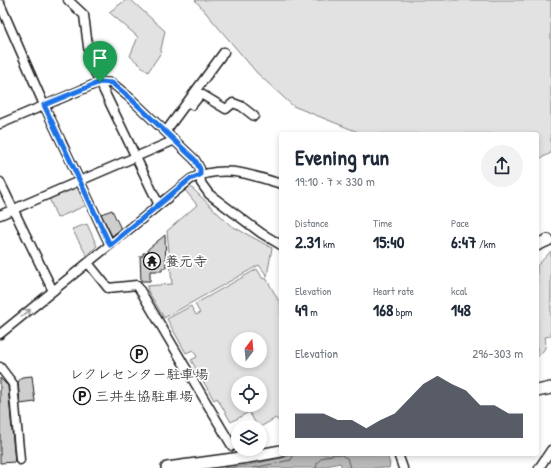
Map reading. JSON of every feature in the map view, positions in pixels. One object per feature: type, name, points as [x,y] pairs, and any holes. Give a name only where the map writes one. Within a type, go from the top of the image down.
[{"type":"street","points":[[68,0],[84,15],[90,62],[159,205]]},
{"type":"street","points":[[0,4],[44,105],[110,245]]},
{"type":"street","points":[[166,132],[224,52]]},
{"type":"street","points":[[0,124],[100,82],[112,83],[195,160],[200,169],[201,183],[209,194],[261,233],[279,244]]},
{"type":"street","points":[[188,102],[192,105],[202,94],[226,109],[233,103],[241,106],[254,116]]},
{"type":"street","points":[[0,214],[175,140]]},
{"type":"street","points":[[0,334],[190,179],[200,175],[229,171],[249,174],[279,183]]},
{"type":"street","points":[[0,182],[12,210],[53,291]]},
{"type":"street","points":[[539,244],[550,240]]},
{"type":"street","points":[[88,263],[108,288],[137,285],[231,444]]},
{"type":"street","points":[[0,367],[13,384],[20,460]]},
{"type":"street","points":[[539,391],[551,388]]},
{"type":"street","points":[[539,468],[551,450]]},
{"type":"street","points":[[167,468],[279,451]]},
{"type":"street","points":[[399,456],[403,468]]},
{"type":"shaded area","points":[[126,0],[131,0],[165,31],[160,54],[148,72],[130,56],[138,37],[109,12]]},
{"type":"shaded area","points":[[195,0],[551,0],[551,153],[539,159],[539,132],[358,132],[293,106],[257,73]]},
{"type":"shaded area","points":[[79,185],[87,205],[57,218],[49,198]]},
{"type":"shaded area","points":[[190,186],[230,225],[272,248],[267,276],[259,265],[164,318],[148,291],[147,286],[172,284],[167,231],[197,205],[185,190]]},
{"type":"shaded area","points":[[87,224],[97,246],[87,256],[72,229]]},
{"type":"shaded area","points":[[551,251],[551,336],[545,337],[545,348],[539,355],[539,264]]},
{"type":"shaded area","points":[[257,269],[263,279],[266,278],[279,301],[279,422],[276,418],[267,423],[267,420],[254,420],[249,412],[235,420],[231,420],[231,422],[217,398],[214,400],[191,360],[197,357],[193,350],[186,353],[167,319],[191,306],[196,315],[200,313],[195,304]]},
{"type":"water","points":[[289,456],[388,456],[390,464],[389,468],[342,468],[340,463],[317,468],[224,468],[249,465]]},
{"type":"building","points":[[112,210],[121,229],[112,236],[101,214]]},
{"type":"building","name":"養元寺","points":[[165,235],[166,268],[162,268],[162,271],[150,271],[150,281],[141,281],[140,256],[143,256],[143,253],[148,253],[148,249]]},
{"type":"building","points":[[32,376],[35,402],[20,404],[18,382],[22,377]]},
{"type":"building","points":[[0,378],[8,386],[15,462],[0,463]]},
{"type":"place","name":"養元寺","points":[[152,261]]},
{"type":"place","name":"レクレセンター駐車場","points":[[139,354]]},
{"type":"place","name":"三井生協駐車場","points":[[82,396]]},
{"type":"route","points":[[100,82],[112,83],[130,98],[195,160],[200,169],[200,175],[190,179],[110,245],[44,105],[100,82]]}]
